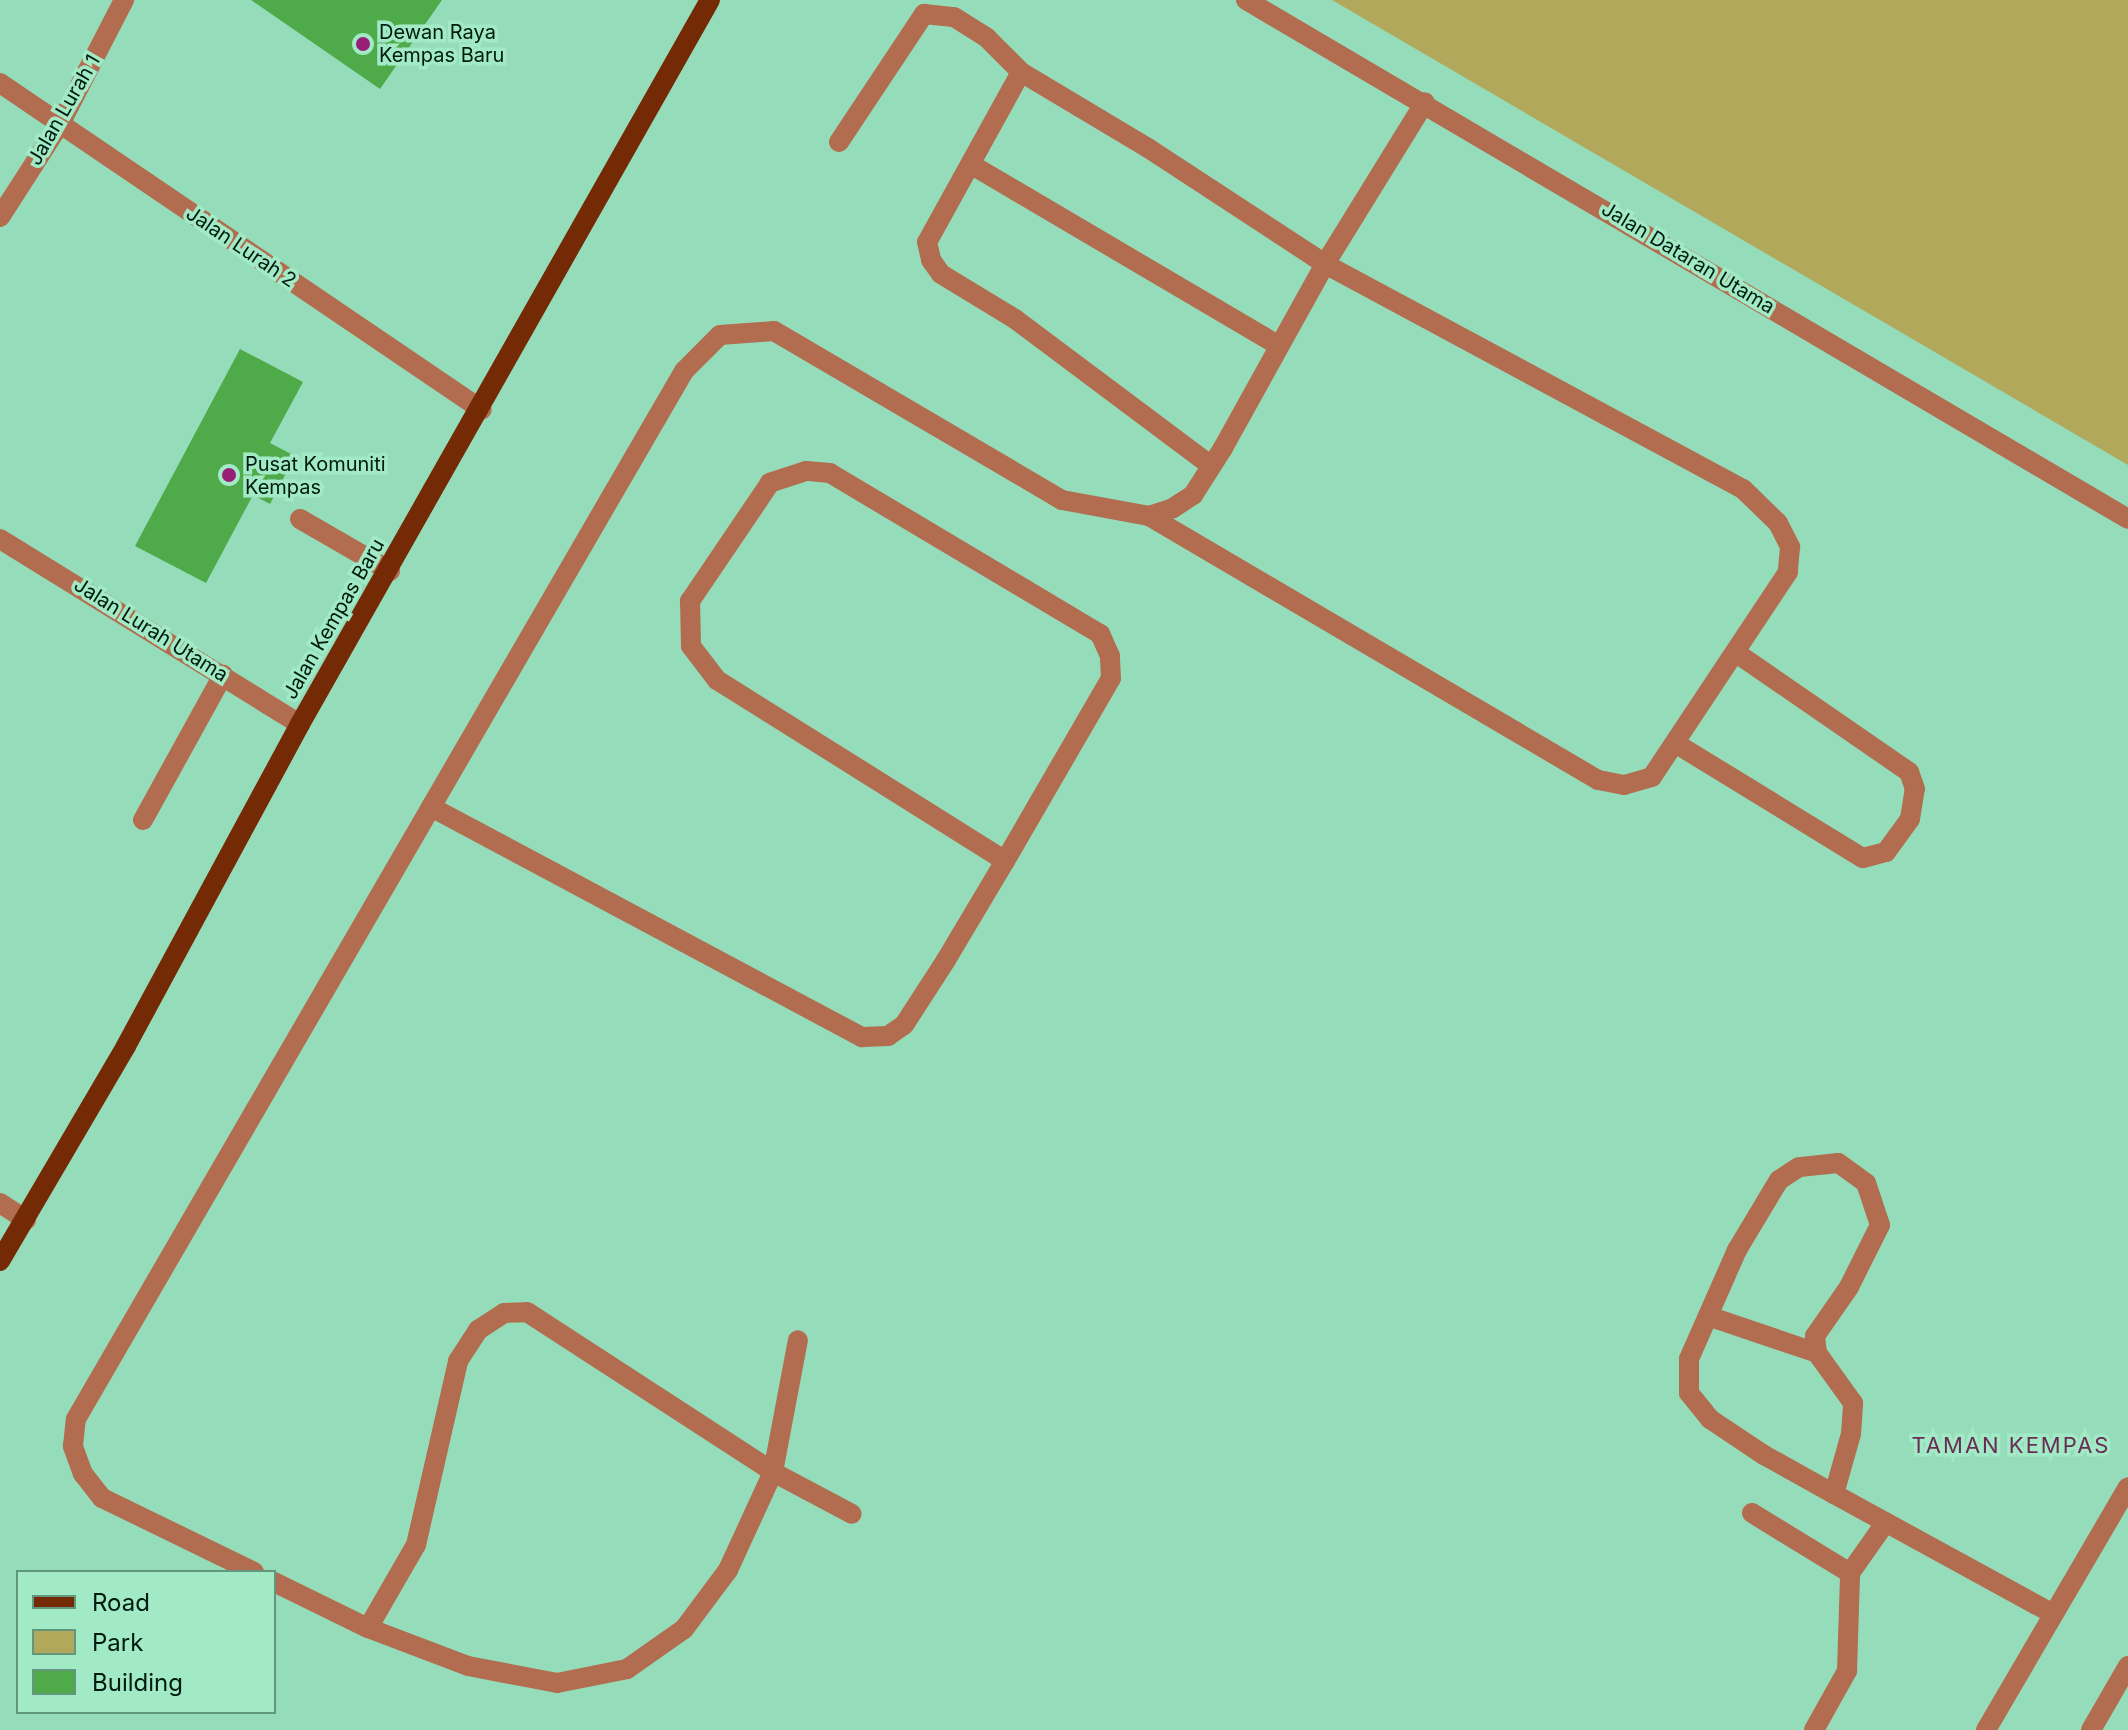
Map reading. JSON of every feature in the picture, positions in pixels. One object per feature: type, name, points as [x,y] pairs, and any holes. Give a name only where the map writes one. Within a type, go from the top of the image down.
[{"type":"main road","name":"Jalan Kempas Baru","points":[[0,1261],[26,1220],[300,724],[482,410],[710,0]]},
{"type":"street","name":"Jalan Lurah 1","points":[[0,217],[60,124],[124,0]]},
{"type":"street","name":"Jalan Dataran Utama","points":[[1246,0],[1425,102],[2128,519]]},
{"type":"street","points":[[250,1570],[102,1498],[83,1474],[73,1446],[76,1419],[684,371],[720,335],[774,331],[1062,500],[1149,516],[1598,780],[1624,785],[1652,777],[1788,572],[1790,547],[1784,535],[1752,497],[1325,264],[1148,148],[1021,72],[987,38],[954,17],[924,14],[839,142]]},
{"type":"street","points":[[1021,72],[927,242],[941,274],[1015,319],[1210,465]]},
{"type":"street","name":"Jalan Lurah 2","points":[[0,83],[482,410]]},
{"type":"street","points":[[1149,516],[1193,495],[1325,264],[1425,102]]},
{"type":"street","points":[[972,165],[1279,346]]},
{"type":"street","points":[[431,807],[862,1037],[888,1036],[904,1025],[1005,861],[1111,678],[1110,656],[1100,634],[830,473],[806,471],[770,483],[690,601],[691,646],[717,680],[1005,861]]},
{"type":"street","points":[[300,519],[390,571]]},
{"type":"street","name":"Jalan Lurah Utama","points":[[0,539],[300,724]]},
{"type":"street","points":[[1675,743],[1863,858],[1886,852],[1910,819],[1915,789],[1909,772],[1735,652]]},
{"type":"street","points":[[143,820],[223,675]]},
{"type":"street","points":[[1834,1494],[1851,1434],[1853,1403],[1817,1353],[1815,1336],[1849,1287],[1880,1225],[1866,1183],[1838,1163],[1799,1167],[1779,1180],[1737,1250],[1689,1359],[1689,1393],[1710,1419],[1834,1494],[2053,1614]]},
{"type":"street","points":[[0,1203],[26,1220]]},
{"type":"street","points":[[368,1628],[416,1545],[458,1361],[478,1330],[504,1313],[527,1312],[773,1472],[852,1514]]},
{"type":"street","points":[[1708,1316],[1817,1353]]},
{"type":"street","points":[[276,1583],[368,1628],[468,1666],[557,1683],[627,1669],[684,1629],[728,1570],[773,1472],[798,1340]]},
{"type":"street","points":[[1991,1728],[2053,1614],[2128,1487]]},
{"type":"street","points":[[1752,1513],[1850,1573]]},
{"type":"street","points":[[1814,1730],[1847,1671],[1850,1573],[1886,1522]]},
{"type":"street","points":[[2091,1730],[2128,1666]]},
{"type":"green space","points":[[1332,0],[2128,0],[2128,465]]},
{"type":"building","name":"Dewan Raya Kempas Baru","points":[[251,0],[442,0],[380,89]]},
{"type":"building","name":"Pusat Komuniti Kempas","points":[[240,349],[303,382],[270,443],[295,456],[270,504],[253,495],[206,583],[135,546]]},
{"type":"place","name":"Dewan Raya Kempas Baru","points":[[363,44]]},
{"type":"place","name":"Pusat Komuniti Kempas","points":[[229,475]]},
{"type":"district","name":"TAMAN KEMPAS","points":[[2011,1446]]}]
